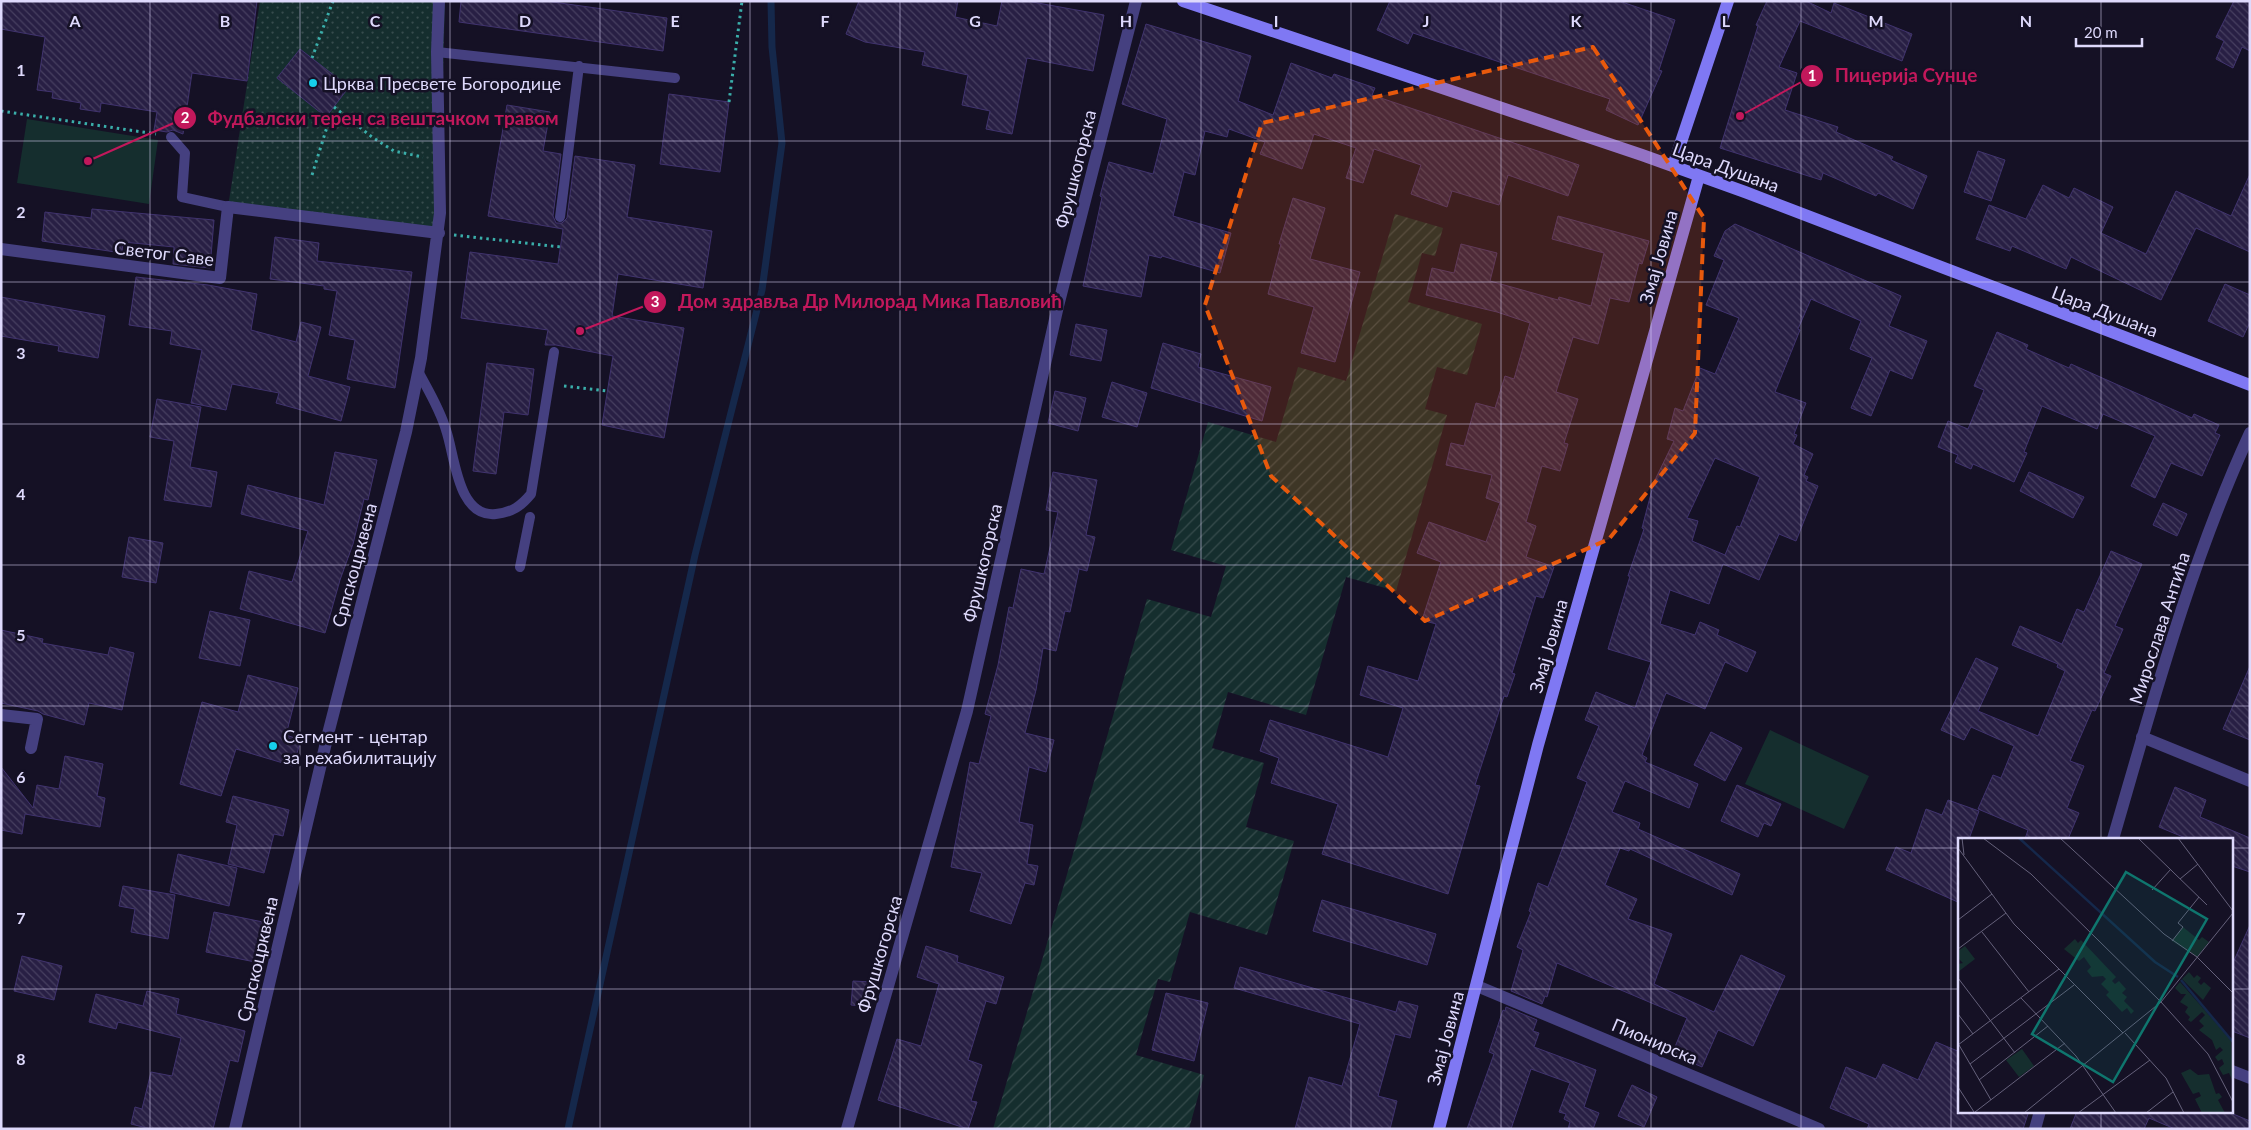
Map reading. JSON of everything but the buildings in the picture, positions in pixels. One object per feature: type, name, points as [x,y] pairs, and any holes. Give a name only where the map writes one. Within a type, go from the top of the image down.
[{"type":"street","name":"Српскоцрквена","points":[[236,1129],[328,734],[406,432],[418,371],[438,233],[437,52],[439,1]]},
{"type":"street","name":"Фрушкогорска","points":[[846,1129],[967,711],[1058,306],[1136,1]]},
{"type":"street","name":"Цара Душана","points":[[1183,1],[1673,166],[2250,385]]},
{"type":"street","points":[[1673,166],[1728,1]]},
{"type":"street","name":"Змај Јовина","points":[[1439,1129],[1538,745],[1699,176]]},
{"type":"street","points":[[228,207],[438,233]]},
{"type":"street","name":"Светог Саве","points":[[1,249],[220,278],[228,207]]},
{"type":"street","name":"Мирослава Антића","points":[[2113,838],[2142,737],[2204,543],[2250,433]]},
{"type":"street","points":[[1,715],[37,719],[31,748]]},
{"type":"street","points":[[2142,737],[2250,781]]},
{"type":"street","name":"Пионирска","points":[[1477,986],[1818,1129]]},
{"type":"street","points":[[2234,1072],[2250,1078]]},
{"type":"street","points":[[2035,1129],[2040,1112]]},
{"type":"lane","points":[[437,52],[579,66],[675,78]]},
{"type":"lane","points":[[560,217],[579,66]]},
{"type":"lane","points":[[171,137],[185,153],[182,197],[228,207]]},
{"type":"lane","points":[[418,371],[447,430],[454,461],[465,495],[478,511],[490,514],[507,513],[520,507],[531,494],[554,352]]},
{"type":"lane","points":[[520,567],[530,516]]},
{"type":"path","points":[[312,58],[333,1]]},
{"type":"path","points":[[729,102],[742,1]]},
{"type":"path","points":[[334,107],[372,137],[394,151],[439,161]]},
{"type":"path","points":[[1,111],[171,137]]},
{"type":"path","points":[[312,175],[327,127],[326,117]]},
{"type":"path","points":[[438,233],[560,247]]},
{"type":"path","points":[[549,384],[607,391]]},
{"type":"highlighted area","points":[[1593,47],[1704,218],[1695,433],[1609,539],[1425,621],[1271,476],[1205,305],[1262,123]]},
{"type":"green space","points":[[260,1],[445,1],[439,233],[228,207]]},
{"type":"green space","points":[[27,119],[158,140],[149,204],[17,183]]},
{"type":"green space","points":[[1395,214],[1443,228],[1435,256],[1422,253],[1408,302],[1482,324],[1467,375],[1437,367],[1425,409],[1447,415],[1396,591],[1346,577],[1306,715],[1228,692],[1212,748],[1264,763],[1246,827],[1294,841],[1267,935],[1190,912],[1170,982],[1158,979],[1136,1055],[1204,1075],[1189,1129],[993,1129],[1147,599],[1211,617],[1226,566],[1171,550],[1208,422],[1276,442],[1298,367],[1346,381]]},
{"type":"green space","points":[[1770,730],[1869,776],[1844,829],[1745,784]]},
{"type":"waterway","points":[[568,1129],[695,555],[762,290],[782,143],[772,47],[771,1]]},
{"type":"place","name":"Црква Пресвете Богородице","points":[[313,83]]},
{"type":"place","name":"Пицерија Сунце","points":[[1740,116]]},
{"type":"place","name":"Фудбалски терен са вештачком травом","points":[[88,161]]},
{"type":"place","name":"Дом здравља Др Милорад Мика Павловић","points":[[580,331]]},
{"type":"place","name":"Сегмент - центар за рехабилитацију","points":[[273,746]]}]
